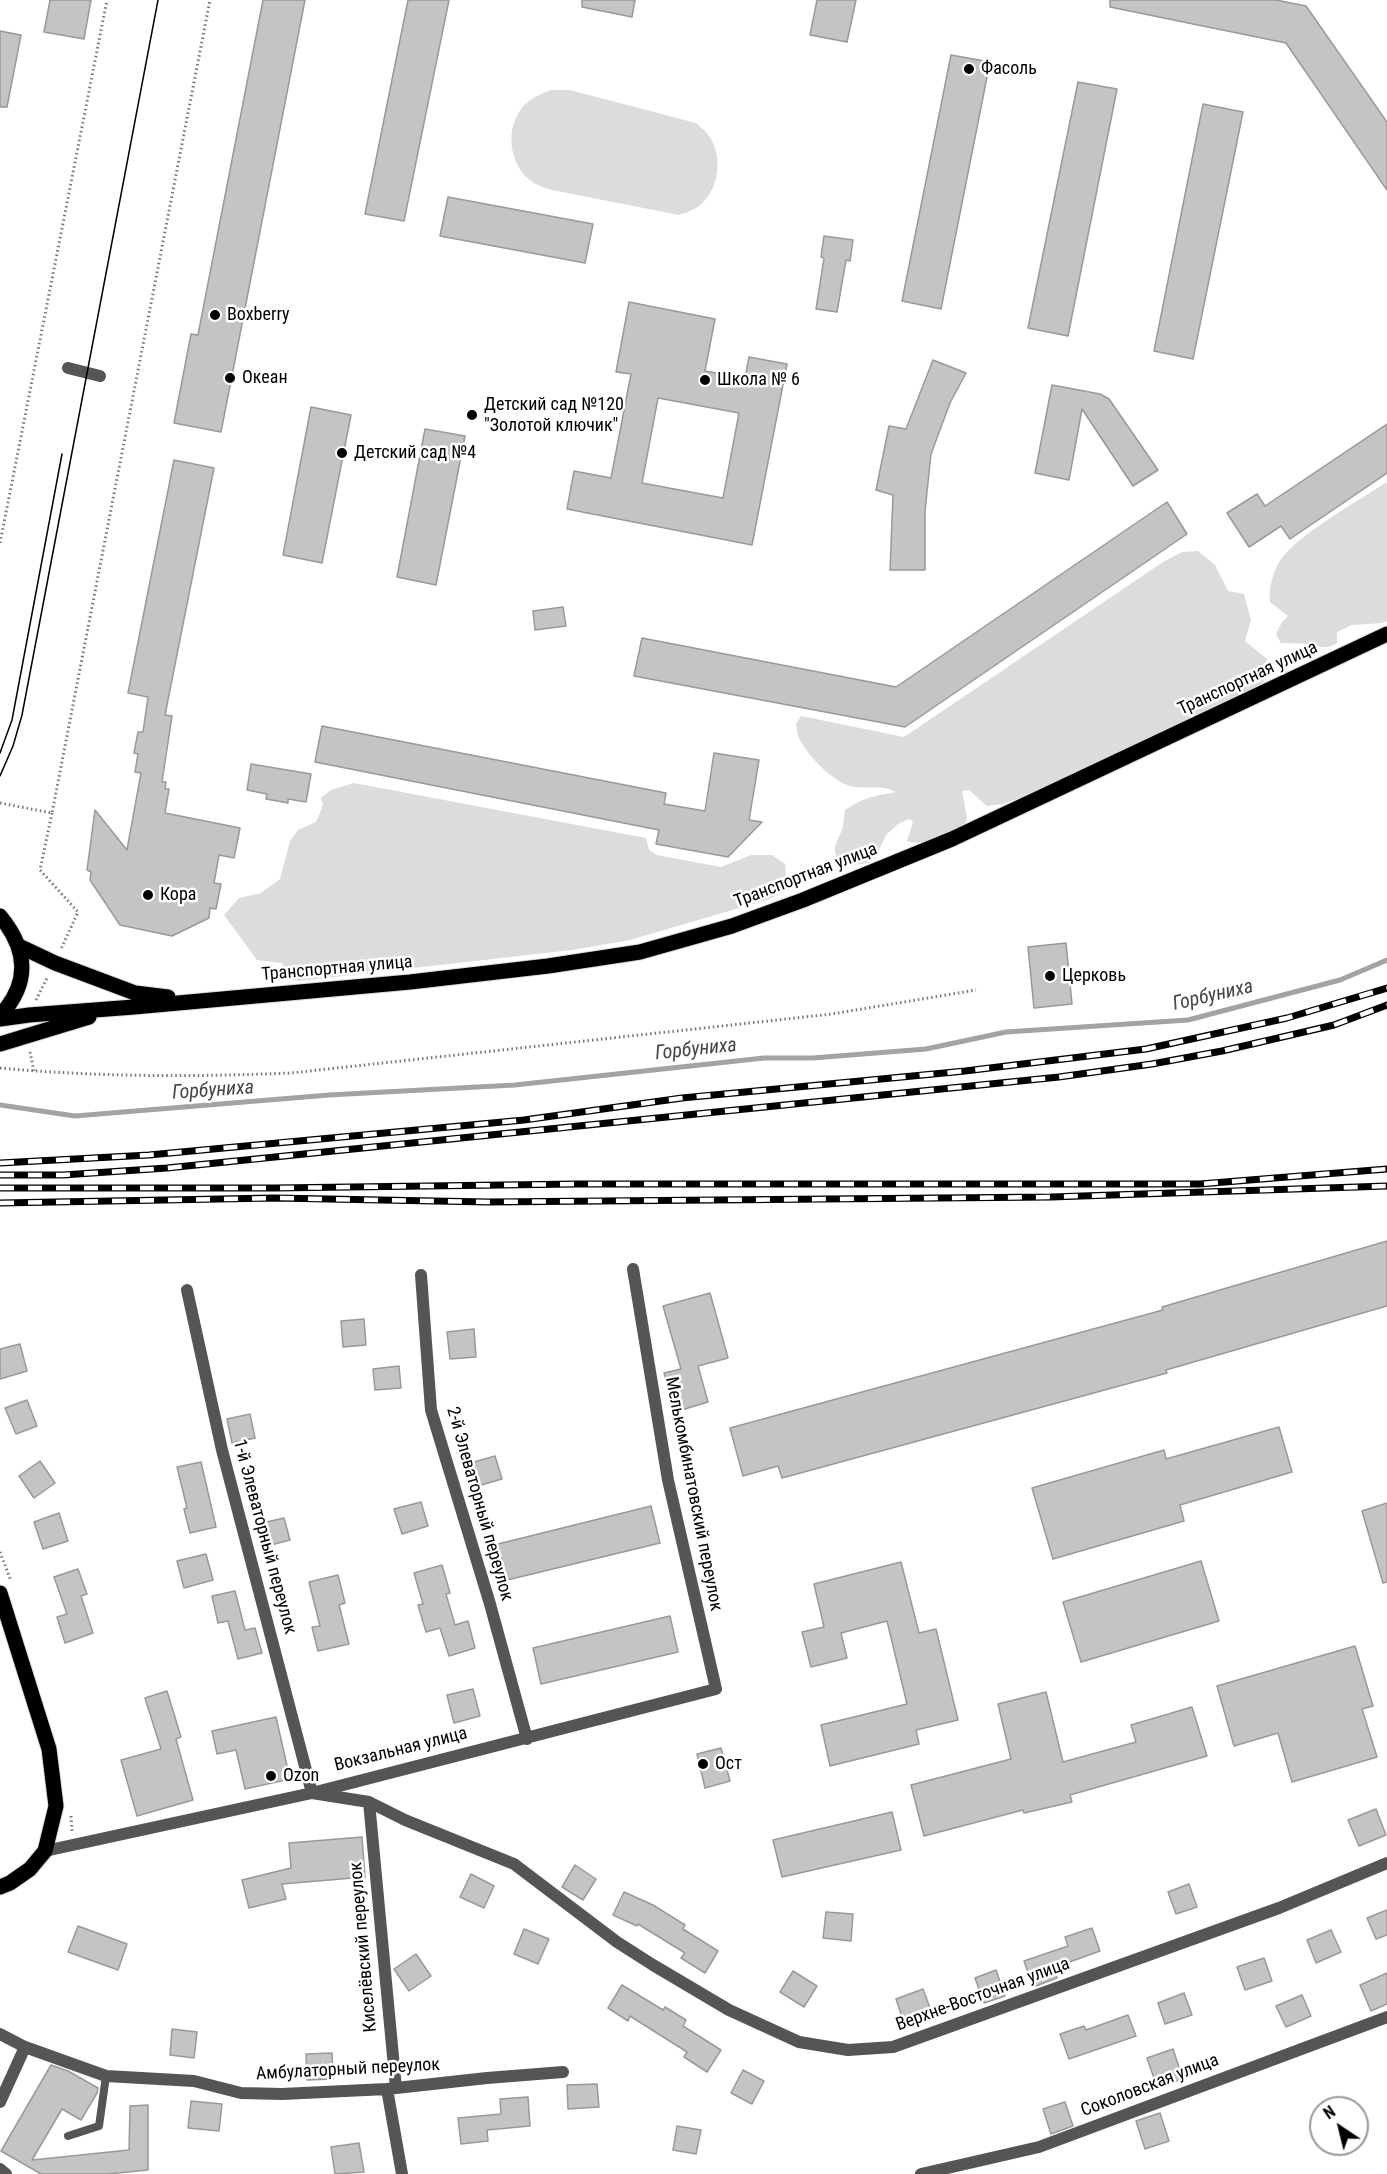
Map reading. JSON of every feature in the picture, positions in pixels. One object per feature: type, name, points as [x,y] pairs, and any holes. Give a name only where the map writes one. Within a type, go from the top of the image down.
[{"type":"main road","name":"Транспортная улица","points":[[195,1000],[410,982],[548,966],[640,952],[732,926],[803,900],[952,839],[1387,634]]},
{"type":"main road","points":[[0,916],[19,946],[22,966],[19,986],[0,1018]]},
{"type":"main road","points":[[19,946],[55,963],[135,993],[195,1000]]},
{"type":"main road","points":[[0,1018],[195,1000]]},
{"type":"main road","points":[[0,1044],[83,1019],[134,1007]]},
{"type":"main road","points":[[0,1593],[49,1749],[56,1806],[45,1851],[30,1869],[0,1887]]},
{"type":"street","points":[[68,368],[100,376]]},
{"type":"street","name":"Мелькомбинатовский переулок","points":[[633,1269],[668,1480],[716,1689]]},
{"type":"street","name":"2-й Элеваторный переулок","points":[[421,1275],[431,1410],[490,1604],[527,1738]]},
{"type":"street","name":"1-й Элеваторный переулок","points":[[187,1290],[222,1450],[312,1792]]},
{"type":"street","name":"Вокзальная улица","points":[[45,1851],[312,1792],[716,1689]]},
{"type":"street","name":"Верхне-Восточная улица","points":[[312,1792],[369,1802],[405,1820],[514,1864],[617,1942],[729,2010],[800,2042],[848,2050],[893,2047],[1279,1908],[1387,1863]]},
{"type":"street","name":"Киселёвский переулок","points":[[369,1802],[392,2089],[402,2174]]},
{"type":"street","name":"Соколовская улица","points":[[921,2174],[1039,2147],[1387,2017]]},
{"type":"street","name":"Амбулаторный переулок","points":[[0,2034],[26,2047],[106,2076],[194,2081],[241,2093],[282,2094],[392,2089],[563,2072]]},
{"type":"street","points":[[0,2102],[26,2047]]},
{"type":"street","points":[[0,2169],[6,2174]]},
{"type":"lane","points":[[68,2136],[99,2126],[106,2076]]},
{"type":"path","points":[[0,543],[107,0]]},
{"type":"path","points":[[0,803],[52,813],[210,0]]},
{"type":"path","points":[[0,1068],[45,1072],[206,1076],[291,1073],[832,1014],[976,990]]},
{"type":"shaded area","points":[[551,90],[570,90],[696,123],[709,136],[717,154],[717,175],[710,194],[696,208],[679,215],[552,190],[534,183],[517,165],[511,141],[512,128],[523,106],[533,98]]},
{"type":"shaded area","points":[[1387,482],[1387,621],[1352,625],[1337,632],[1337,643],[1329,647],[1281,643],[1276,634],[1288,616],[1270,602],[1272,582],[1279,562],[1313,530]]},
{"type":"shaded area","points":[[1198,551],[1215,565],[1228,591],[1244,594],[1251,620],[1245,641],[1267,659],[1265,680],[1257,689],[1033,793],[1003,804],[987,806],[969,790],[962,791],[967,818],[965,825],[929,841],[914,843],[907,841],[913,822],[909,819],[898,824],[886,835],[875,858],[868,863],[840,867],[835,847],[843,828],[845,810],[864,800],[896,792],[885,788],[850,786],[828,773],[814,759],[799,738],[796,724],[801,716],[904,737],[1163,562],[1182,552]]},
{"type":"shaded area","points":[[354,783],[646,838],[649,850],[657,855],[721,867],[751,855],[772,855],[785,864],[787,890],[767,900],[630,940],[572,950],[299,981],[289,979],[282,963],[257,960],[224,915],[239,898],[261,893],[280,879],[290,841],[298,830],[316,822],[323,805],[321,798],[331,790]]},
{"type":"building","points":[[50,0],[91,0],[84,39],[44,32]]},
{"type":"building","points":[[263,0],[305,0],[221,432],[174,423],[191,334],[198,335]]},
{"type":"building","points":[[408,0],[449,0],[404,221],[365,214]]},
{"type":"building","points":[[582,0],[635,0],[632,17],[582,7]]},
{"type":"building","points":[[817,0],[856,0],[847,42],[810,35]]},
{"type":"building","points":[[1110,0],[1276,0],[1306,6],[1387,122],[1387,190],[1286,43],[1110,7]]},
{"type":"building","points":[[0,31],[21,35],[7,107],[0,107]]},
{"type":"building","points":[[951,55],[990,62],[941,309],[902,301]]},
{"type":"building","points":[[1078,82],[1117,89],[1068,336],[1028,328]]},
{"type":"building","points":[[1203,104],[1243,112],[1193,359],[1154,351]]},
{"type":"building","points":[[448,197],[593,224],[585,263],[440,236]]},
{"type":"building","points":[[824,236],[853,240],[850,261],[846,260],[837,312],[816,309],[824,258],[821,257]]},
{"type":"building","points":[[629,302],[715,319],[705,371],[745,378],[749,357],[787,364],[752,545],[567,509],[574,471],[611,478],[631,374],[616,372]],"holes":[[[658,398],[739,413],[723,498],[642,483]]]},
{"type":"building","points":[[933,360],[966,373],[950,403],[931,454],[925,511],[925,570],[890,570],[893,495],[876,490],[889,426],[906,429]]},
{"type":"building","points":[[1052,385],[1100,394],[1109,399],[1158,470],[1133,486],[1082,409],[1069,480],[1035,473]]},
{"type":"building","name":"Детский сад №4","points":[[311,407],[351,415],[322,563],[283,555]]},
{"type":"building","points":[[1387,424],[1387,473],[1290,539],[1281,526],[1249,547],[1227,513],[1257,494],[1265,506]]},
{"type":"building","name":"Детский сад №120 \"Золотой ключик\"","points":[[425,429],[465,436],[436,585],[397,577]]},
{"type":"building","points":[[174,460],[214,468],[165,715],[172,716],[162,782],[166,782],[165,789],[169,789],[165,813],[240,828],[234,858],[219,855],[214,883],[221,884],[216,909],[210,908],[209,918],[172,936],[120,925],[90,880],[91,872],[87,870],[95,810],[127,850],[141,773],[135,772],[138,754],[134,753],[138,732],[143,732],[148,697],[128,693]]},
{"type":"building","points":[[1167,502],[1187,534],[905,727],[634,676],[642,638],[896,687]]},
{"type":"building","points":[[563,607],[566,626],[535,630],[533,611]]},
{"type":"building","points":[[322,726],[666,793],[664,804],[705,811],[714,753],[759,760],[749,820],[762,822],[728,857],[656,844],[659,830],[315,762]]},
{"type":"building","points":[[251,764],[311,774],[306,802],[288,799],[288,803],[266,799],[267,794],[247,790]]},
{"type":"building","name":"Церковь","points":[[1066,943],[1072,1004],[1034,1008],[1028,947]]},
{"type":"building","points":[[1387,1241],[1387,1306],[1166,1370],[1167,1373],[782,1478],[778,1466],[743,1476],[730,1428],[1163,1310],[1162,1307]]},
{"type":"building","points":[[710,1293],[728,1358],[698,1366],[708,1402],[675,1412],[664,1373],[681,1369],[663,1306]]},
{"type":"building","points":[[364,1319],[366,1345],[343,1347],[341,1321]]},
{"type":"building","points":[[474,1329],[476,1357],[450,1359],[447,1332]]},
{"type":"building","points":[[20,1344],[27,1371],[0,1379],[0,1349]]},
{"type":"building","points":[[399,1366],[401,1388],[375,1390],[373,1369]]},
{"type":"building","points":[[27,1400],[37,1426],[16,1434],[5,1408]]},
{"type":"building","points":[[250,1414],[255,1438],[232,1443],[227,1419]]},
{"type":"building","points":[[1279,1427],[1292,1472],[1180,1505],[1184,1521],[1053,1559],[1032,1488],[1164,1450],[1166,1459]]},
{"type":"building","points":[[495,1456],[502,1479],[474,1487],[467,1464]]},
{"type":"building","points":[[40,1461],[55,1483],[34,1498],[19,1476]]},
{"type":"building","points":[[201,1462],[216,1527],[190,1533],[184,1509],[187,1508],[177,1467]]},
{"type":"building","points":[[421,1502],[428,1526],[402,1534],[394,1509]]},
{"type":"building","points":[[1387,1503],[1387,1582],[1383,1583],[1362,1511]]},
{"type":"building","points":[[651,1506],[660,1543],[499,1582],[490,1546]]},
{"type":"building","points":[[59,1513],[68,1541],[43,1549],[34,1522]]},
{"type":"building","points":[[284,1518],[290,1540],[267,1546],[262,1523]]},
{"type":"building","points":[[206,1554],[213,1580],[184,1588],[177,1561]]},
{"type":"building","points":[[1201,1561],[1219,1621],[1081,1662],[1063,1602]]},
{"type":"building","points":[[901,1562],[919,1633],[936,1629],[958,1720],[916,1730],[919,1744],[830,1766],[821,1725],[907,1704],[887,1621],[841,1633],[847,1658],[811,1667],[802,1632],[824,1627],[814,1584]]},
{"type":"building","points":[[442,1565],[450,1593],[446,1594],[455,1625],[468,1621],[475,1648],[449,1656],[440,1628],[426,1632],[418,1605],[423,1604],[414,1573]]},
{"type":"building","points":[[78,1569],[87,1594],[81,1596],[93,1633],[65,1643],[57,1617],[67,1614],[54,1577]]},
{"type":"building","points":[[338,1575],[345,1603],[339,1605],[349,1644],[318,1651],[312,1627],[320,1626],[309,1582]]},
{"type":"building","points":[[235,1591],[245,1630],[255,1628],[262,1653],[238,1659],[228,1621],[218,1623],[212,1596]]},
{"type":"building","points":[[670,1616],[678,1652],[541,1684],[533,1648]]},
{"type":"building","points":[[1355,1646],[1373,1706],[1362,1709],[1377,1757],[1292,1782],[1278,1733],[1234,1746],[1217,1686]]},
{"type":"building","points":[[473,1689],[480,1716],[454,1723],[447,1695]]},
{"type":"building","points":[[167,1691],[181,1737],[176,1739],[193,1800],[137,1816],[121,1760],[161,1749],[145,1698]]},
{"type":"building","points":[[1046,1692],[1063,1762],[1136,1742],[1131,1725],[1192,1707],[1207,1756],[1070,1795],[1072,1802],[1024,1813],[1023,1810],[924,1836],[911,1785],[1011,1759],[998,1704]]},
{"type":"building","points":[[276,1717],[290,1779],[245,1789],[236,1750],[217,1754],[212,1731]]},
{"type":"building","points":[[721,1748],[730,1781],[705,1788],[697,1754]]},
{"type":"building","points":[[1376,1809],[1386,1835],[1359,1846],[1348,1820]]},
{"type":"building","points":[[892,1812],[901,1850],[782,1877],[773,1840]]},
{"type":"building","points":[[362,1837],[365,1877],[282,1884],[286,1899],[249,1908],[242,1880],[291,1868],[289,1843]]},
{"type":"building","points":[[575,1865],[596,1879],[583,1900],[562,1887]]},
{"type":"building","points":[[471,1874],[494,1886],[484,1908],[460,1897]]},
{"type":"building","points":[[1189,1884],[1197,1907],[1176,1914],[1168,1892]]},
{"type":"building","points":[[624,1892],[653,1905],[685,1925],[683,1929],[718,1951],[705,1973],[681,1958],[685,1953],[638,1924],[637,1926],[613,1915]]},
{"type":"building","points":[[1387,1910],[1387,1935],[1376,1939],[1367,1918]]},
{"type":"building","points":[[826,1912],[853,1914],[851,1941],[823,1938]]},
{"type":"building","points":[[78,1926],[127,1944],[118,1970],[68,1952]]},
{"type":"building","points":[[1092,1928],[1100,1951],[1053,1968],[1057,1978],[1033,1987],[1024,1961],[1068,1946],[1065,1937]]},
{"type":"building","points":[[524,1929],[549,1939],[538,1964],[514,1954]]},
{"type":"building","points":[[1331,1930],[1341,1952],[1316,1963],[1307,1940]]},
{"type":"building","points":[[416,1954],[431,1976],[409,1991],[394,1969]]},
{"type":"building","points":[[1264,1958],[1272,1981],[1245,1990],[1237,1967]]},
{"type":"building","points":[[996,1970],[1005,1996],[984,2003],[975,1978]]},
{"type":"building","points":[[793,1971],[817,1986],[804,2007],[780,1992]]},
{"type":"building","points":[[1387,1973],[1387,2004],[1371,2011],[1360,1985]]},
{"type":"building","points":[[622,1985],[663,2010],[665,2007],[686,2020],[683,2026],[721,2050],[707,2072],[684,2057],[687,2052],[630,2016],[628,2021],[608,2008]]},
{"type":"building","points":[[923,1989],[933,2016],[905,2026],[896,1999]]},
{"type":"building","points":[[1184,1993],[1192,2015],[1165,2024],[1158,2003]]},
{"type":"building","points":[[1302,1995],[1311,2016],[1286,2027],[1276,2006]]},
{"type":"building","points":[[1128,2015],[1136,2036],[1069,2059],[1060,2034],[1084,2026],[1086,2030]]},
{"type":"building","points":[[172,2029],[197,2032],[194,2058],[170,2055]]},
{"type":"building","points":[[1173,2049],[1183,2079],[1157,2087],[1147,2058]]},
{"type":"building","points":[[332,2053],[333,2079],[307,2080],[306,2054]]},
{"type":"building","points":[[51,2065],[68,2071],[98,2088],[97,2093],[81,2120],[62,2109],[32,2160],[129,2150],[130,2106],[148,2105],[148,2170],[108,2174],[41,2174],[1,2151]]},
{"type":"building","points":[[743,2070],[764,2081],[752,2104],[731,2093]]},
{"type":"building","points":[[597,2084],[599,2107],[568,2109],[567,2085]]},
{"type":"building","points":[[528,2097],[530,2126],[487,2130],[488,2141],[461,2144],[458,2118],[501,2114],[500,2099]]},
{"type":"building","points":[[191,2101],[222,2104],[219,2131],[188,2128]]},
{"type":"building","points":[[1065,2102],[1073,2126],[1051,2134],[1043,2109]]},
{"type":"building","points":[[1160,2113],[1169,2141],[1145,2149],[1136,2121]]},
{"type":"building","points":[[677,2126],[701,2130],[696,2154],[673,2150]]},
{"type":"building","points":[[359,2143],[364,2172],[335,2174],[331,2147]]},
{"type":"waterway","name":"Горбуниха","points":[[0,1105],[75,1116],[329,1095],[515,1085],[764,1058],[813,1058],[926,1049],[1006,1032],[1188,1020],[1340,980],[1387,960]]},
{"type":"tram line","points":[[0,776],[13,746],[22,715],[158,0]]},
{"type":"tram line","points":[[0,753],[12,720],[62,454]]},
{"type":"railway","points":[[0,1163],[149,1155],[524,1120],[682,1098],[965,1071],[1146,1049],[1287,1018],[1387,988]]},
{"type":"railway","points":[[0,1175],[63,1175],[167,1168],[1059,1077],[1152,1064],[1222,1051],[1334,1025],[1387,1005]]},
{"type":"railway","points":[[0,1188],[275,1188],[577,1184],[1200,1184],[1387,1169]]},
{"type":"railway","points":[[0,1203],[274,1198],[489,1202],[1051,1197],[1387,1186]]},
{"type":"place","name":"Фасоль","points":[[969,69]]},
{"type":"place","name":"Boxberry","points":[[215,315]]},
{"type":"place","name":"Океан","points":[[230,378]]},
{"type":"place","name":"Школа № 6","points":[[705,380]]},
{"type":"place","name":"Детский сад №120 \"Золотой ключик\"","points":[[472,415]]},
{"type":"place","name":"Детский сад №4","points":[[342,453]]},
{"type":"place","name":"Кора","points":[[148,895]]},
{"type":"place","name":"Церковь","points":[[1050,976]]},
{"type":"place","name":"Ост","points":[[703,1764]]},
{"type":"place","name":"Ozon","points":[[271,1776]]}]
